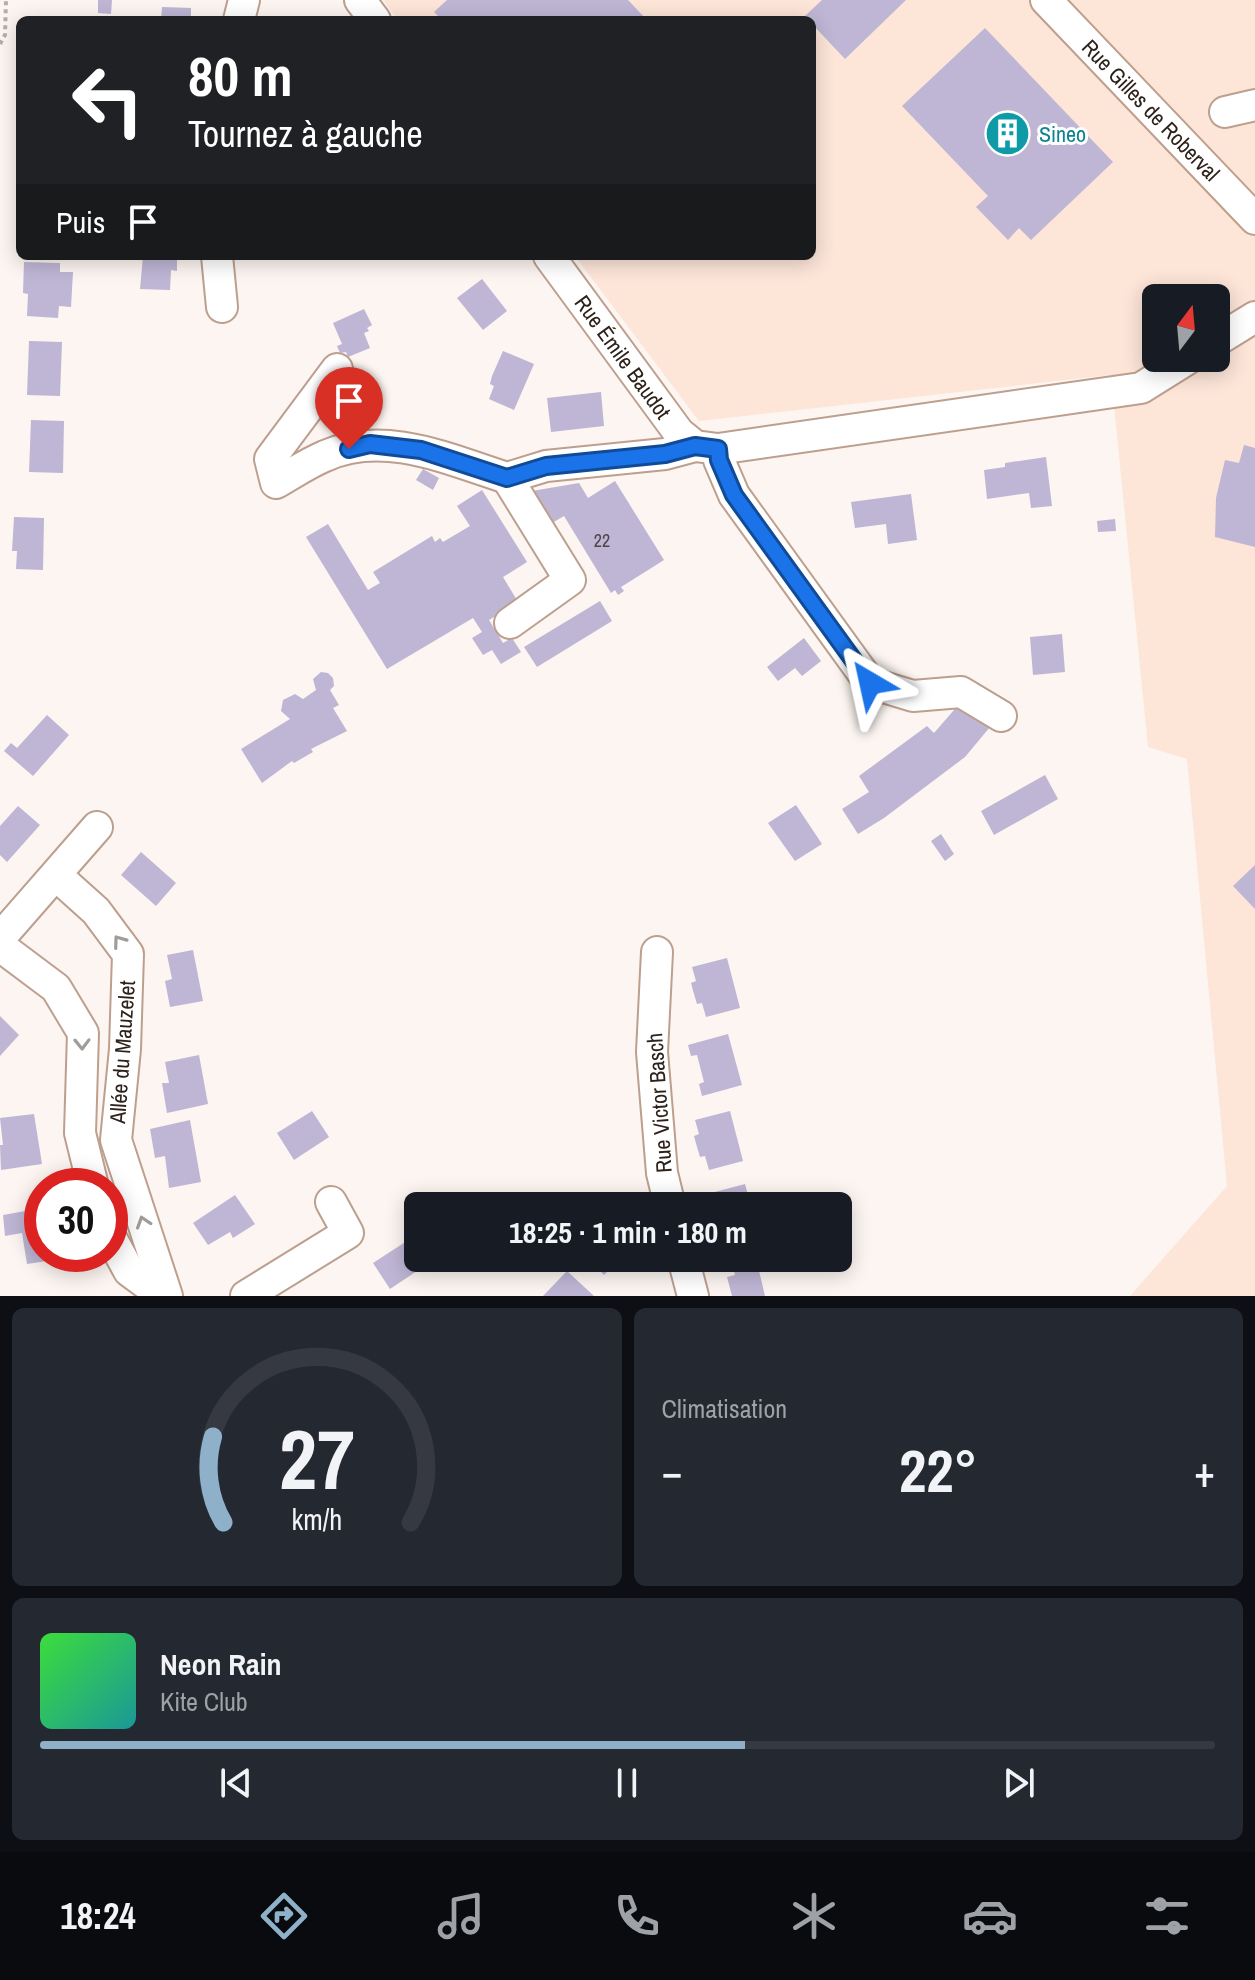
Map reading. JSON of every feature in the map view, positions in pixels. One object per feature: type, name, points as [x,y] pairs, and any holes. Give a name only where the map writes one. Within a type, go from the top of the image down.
[{"type":"street","name":"Rue Gilles de Roberval","points":[[1046,0],[1255,219]]},
{"type":"street","points":[[1225,112],[1255,105]]},
{"type":"street","points":[[217,260],[222,307]]},
{"type":"street","name":"Rue Émile Baudot","points":[[552,260],[679,433],[706,447],[719,460],[734,495],[870,683],[913,696],[961,692],[1001,716]]},
{"type":"street","points":[[1230,332],[1255,317]]},
{"type":"street","points":[[337,369],[270,459],[276,483],[328,454],[370,444],[421,450],[507,478],[546,466],[665,454],[1141,388],[1167,372]]},
{"type":"street","points":[[507,478],[570,580],[510,623]]},
{"type":"street","points":[[0,938],[97,827]]},
{"type":"street","name":"Allée du Mauzelet","points":[[57,876],[96,911],[128,954],[125,1049],[116,1140],[165,1296]]},
{"type":"street","name":"Allée du Mauzelet","points":[[0,946],[56,988],[83,1033],[80,1133],[89,1168]]},
{"type":"street","name":"Rue Victor Basch","points":[[657,952],[652,1052],[662,1173],[667,1192]]},
{"type":"street","points":[[246,1296],[348,1233],[331,1202]]},
{"type":"street","name":"Allée du Mauzelet","points":[[128,1269],[165,1296]]},
{"type":"street","points":[[687,1272],[693,1296]]},
{"type":"path","points":[[0,44],[5,35],[6,0]]},
{"type":"shaded area","points":[[383,0],[1255,0],[1255,1296],[1130,1296],[1227,1186],[1187,759],[1148,747],[1111,375],[699,421],[578,260],[816,260],[816,16],[395,16]]},
{"type":"building","points":[[98,0],[112,0],[111,14],[98,13]]},
{"type":"building","points":[[447,0],[628,0],[643,16],[438,16],[434,12]]},
{"type":"building","points":[[822,0],[906,0],[845,59],[816,28],[816,16],[805,16]]},
{"type":"building","points":[[162,7],[191,8],[191,16],[161,16]]},
{"type":"building","name":"Sineo","points":[[985,28],[1113,162],[1031,240],[1019,228],[1008,240],[976,207],[988,196],[902,106]]},
{"type":"building","points":[[143,260],[177,260],[177,271],[171,270],[170,290],[140,289]]},
{"type":"building","points":[[24,262],[60,263],[60,272],[73,272],[71,307],[59,306],[58,318],[27,316],[28,294],[23,293]]},
{"type":"building","points":[[482,279],[507,311],[483,330],[457,298]]},
{"type":"building","points":[[364,309],[372,325],[364,333],[370,348],[348,357],[346,352],[340,353],[337,346],[342,344],[333,323]]},
{"type":"building","points":[[29,341],[62,342],[60,396],[27,395]]},
{"type":"building","points":[[503,351],[534,364],[514,410],[489,399],[494,386],[490,384],[492,376]]},
{"type":"building","points":[[601,392],[604,426],[551,432],[547,398]]},
{"type":"building","points":[[31,420],[64,421],[63,473],[29,472]]},
{"type":"building","points":[[1244,445],[1255,448],[1255,547],[1215,537],[1216,498],[1225,460],[1239,463]]},
{"type":"building","points":[[1046,457],[1052,506],[1031,508],[1029,493],[987,499],[984,470],[1005,467],[1005,463]]},
{"type":"building","points":[[423,469],[439,478],[433,490],[416,480]]},
{"type":"building","points":[[615,481],[664,560],[621,587],[624,591],[618,595],[615,590],[611,593],[564,516],[552,523],[532,491],[579,483],[588,498]]},
{"type":"building","points":[[482,490],[527,562],[503,577],[518,602],[489,620],[503,643],[512,638],[521,652],[501,664],[492,650],[483,655],[472,638],[482,632],[473,618],[387,669],[306,537],[328,524],[368,590],[380,583],[373,572],[432,536],[435,542],[440,538],[443,542],[470,526],[457,506]]},
{"type":"building","points":[[911,494],[917,540],[888,544],[886,524],[855,528],[851,502]]},
{"type":"building","points":[[14,517],[44,518],[43,570],[16,569],[17,551],[12,551]]},
{"type":"building","points":[[1115,519],[1116,531],[1098,532],[1097,521]]},
{"type":"building","points":[[600,601],[612,621],[537,667],[524,647]]},
{"type":"building","points":[[1062,634],[1065,672],[1033,675],[1030,637]]},
{"type":"building","points":[[804,638],[821,661],[802,676],[795,668],[778,681],[767,667]]},
{"type":"building","points":[[321,672],[333,678],[334,686],[330,690],[339,705],[333,708],[347,731],[311,749],[313,752],[294,763],[292,761],[262,783],[241,749],[290,719],[281,711],[283,700],[295,694],[303,699],[316,690],[313,679]]},
{"type":"building","points":[[961,702],[990,727],[965,757],[858,834],[842,809],[869,792],[859,776],[927,726],[934,733]]},
{"type":"building","points":[[47,715],[69,735],[33,776],[4,751],[11,743],[17,748]]},
{"type":"building","points":[[1045,775],[1058,799],[994,835],[981,811]]},
{"type":"building","points":[[796,805],[822,844],[795,861],[768,823]]},
{"type":"building","points":[[18,806],[40,825],[7,862],[0,855],[0,826]]},
{"type":"building","points":[[941,834],[954,854],[945,861],[931,841]]},
{"type":"building","points":[[141,852],[176,883],[156,906],[121,875]]},
{"type":"building","points":[[1255,865],[1255,909],[1233,886]]},
{"type":"building","points":[[193,950],[203,1001],[170,1007],[165,981],[172,979],[167,955]]},
{"type":"building","points":[[727,958],[740,1008],[706,1017],[702,1003],[697,1004],[694,994],[691,983],[696,981],[692,967]]},
{"type":"building","points":[[0,1016],[19,1035],[0,1056]]},
{"type":"building","points":[[728,1034],[742,1085],[702,1096],[699,1084],[704,1082],[697,1055],[691,1056],[688,1045]]},
{"type":"building","points":[[199,1055],[208,1104],[167,1113],[162,1083],[169,1083],[165,1062]]},
{"type":"building","points":[[312,1111],[329,1137],[294,1160],[277,1133]]},
{"type":"building","points":[[730,1111],[743,1161],[709,1170],[705,1156],[700,1157],[697,1147],[694,1136],[699,1134],[695,1120]]},
{"type":"building","points":[[34,1114],[42,1164],[1,1170],[0,1145],[3,1145],[0,1118]]},
{"type":"building","points":[[190,1120],[201,1182],[169,1188],[165,1156],[155,1158],[150,1129]]},
{"type":"building","points":[[745,1184],[747,1192],[715,1192]]},
{"type":"building","points":[[235,1195],[255,1224],[233,1238],[230,1232],[208,1245],[193,1223]]},
{"type":"building","points":[[24,1211],[24,1245],[22,1233],[5,1236],[3,1215]]},
{"type":"building","points":[[404,1243],[404,1272],[416,1272],[390,1289],[373,1263]]},
{"type":"building","points":[[568,1272],[594,1296],[543,1296]]},
{"type":"building","points":[[734,1272],[759,1272],[765,1296],[732,1296],[727,1277],[735,1275]]},
{"type":"place","name":"Sineo","points":[[1008,134]]},
{"type":"route","points":[[349,449],[370,444],[421,450],[507,478],[546,466],[665,454],[695,446],[718,449],[719,460],[734,495],[870,683]]}]
